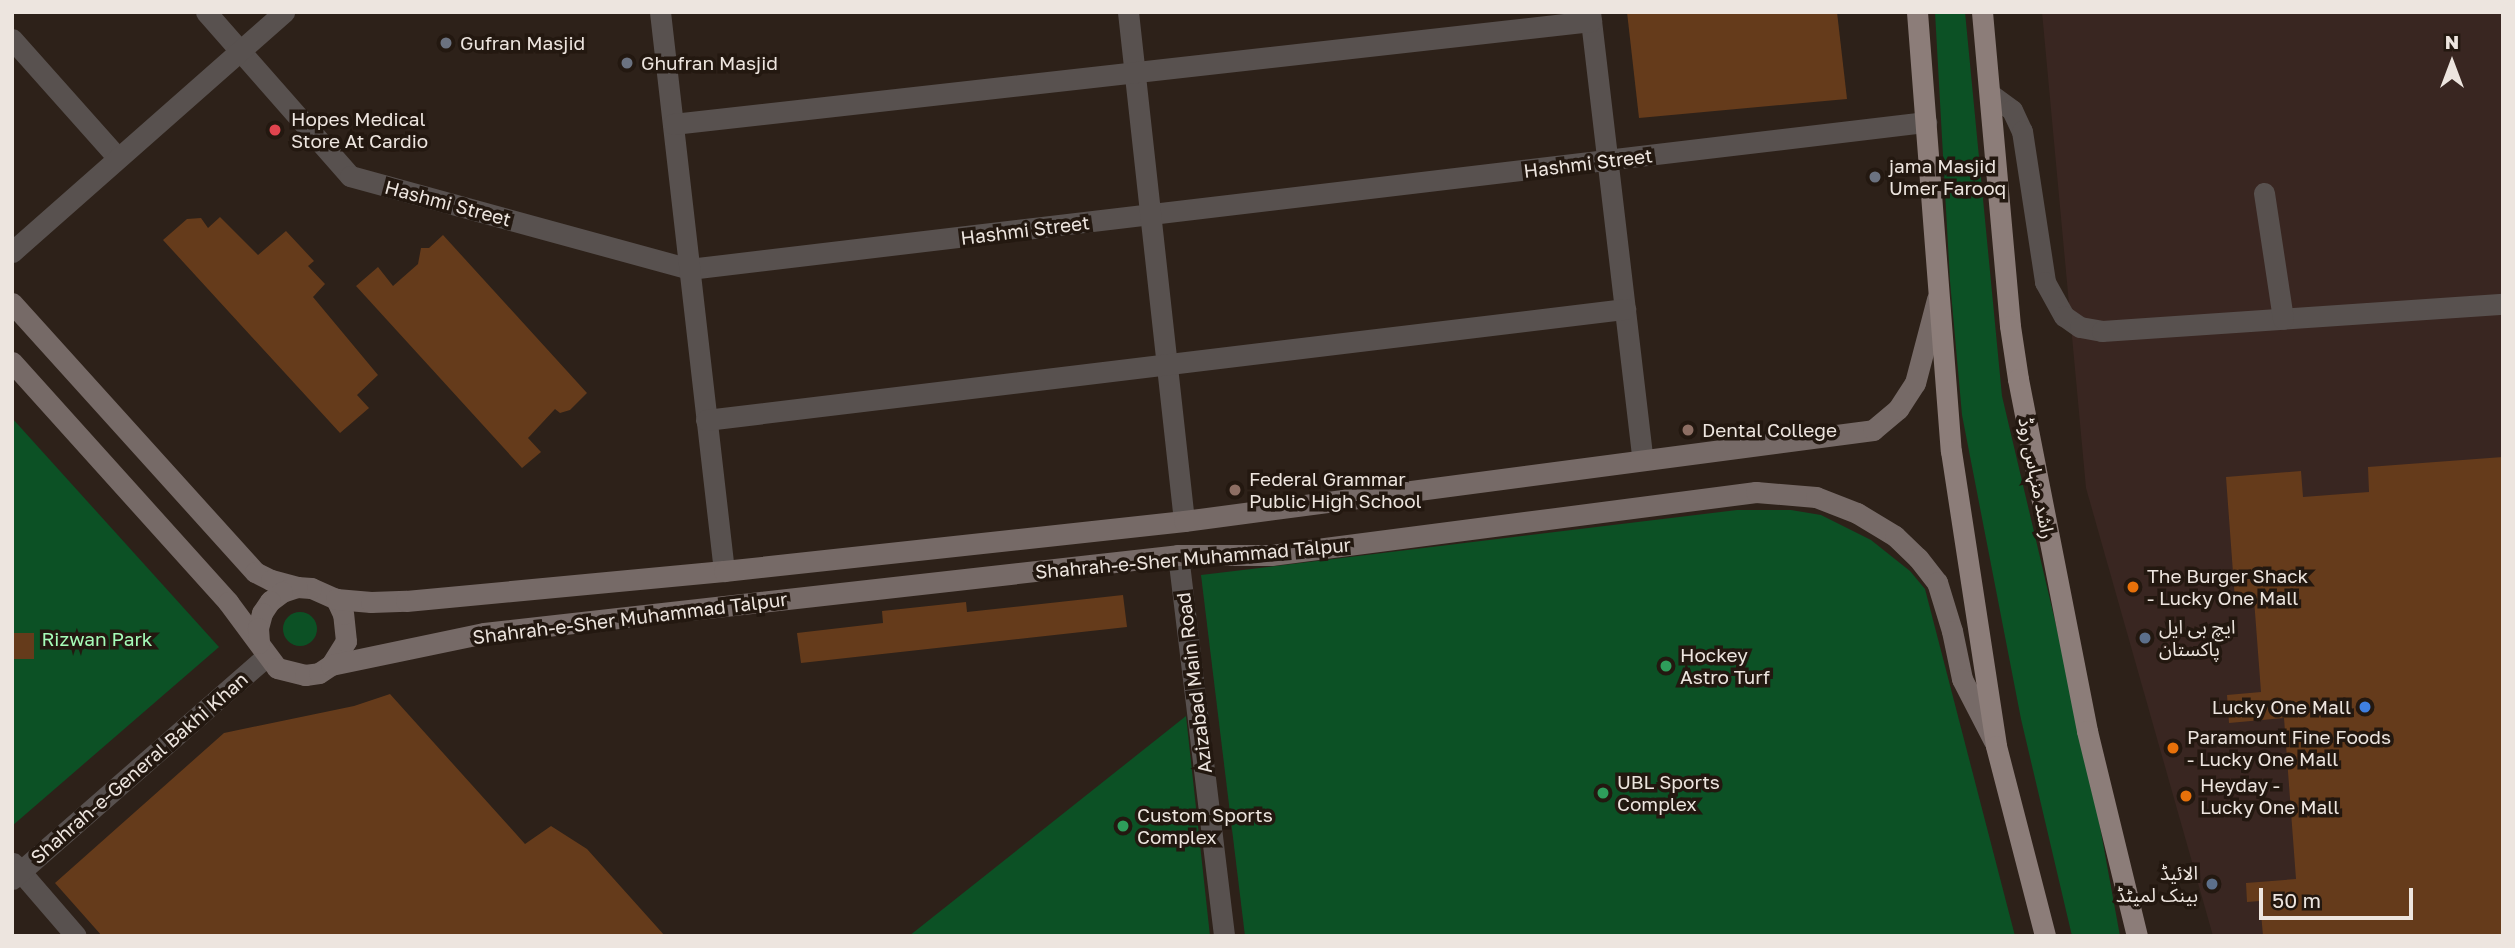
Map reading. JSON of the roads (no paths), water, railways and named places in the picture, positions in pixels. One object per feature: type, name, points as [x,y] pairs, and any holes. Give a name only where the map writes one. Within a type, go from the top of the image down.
[{"type":"main road","points":[[1917,12],[1951,451],[1996,746],[2045,936]]},
{"type":"main road","name":"راشد منہاس روڈ","points":[[1982,12],[2010,326],[2018,379],[2087,731],[2137,936]]},
{"type":"main road","name":"Shahrah-e-Sher Muhammad Talpur","points":[[336,599],[405,601],[724,571],[1184,521],[1873,430],[1898,409],[1915,383],[1939,293]]},
{"type":"main road","points":[[12,303],[255,572],[271,580],[311,588],[336,599],[346,628],[345,642],[331,665],[319,673],[291,674],[277,668],[228,602],[12,362]]},
{"type":"main road","name":"Shahrah-e-Sher Muhammad Talpur","points":[[331,665],[484,633],[1178,555],[1271,555],[1756,492],[1816,497],[1857,513],[1895,536],[1918,558],[1937,582],[1952,631],[1962,679],[1996,746]]},
{"type":"main road","points":[[263,650],[258,628],[262,613],[270,601],[282,592],[297,587]]},
{"type":"street","name":"Hashmi Street","points":[[206,12],[351,176],[689,269],[1927,122]]},
{"type":"street","points":[[12,252],[284,12]]},
{"type":"street","points":[[660,12],[724,571]]},
{"type":"street","points":[[1128,12],[1184,521]]},
{"type":"street","points":[[673,124],[1590,17],[1643,460]]},
{"type":"street","points":[[12,39],[118,158]]},
{"type":"street","points":[[1990,94],[2012,110],[2022,131],[2045,282],[2064,316],[2080,327],[2102,331],[2503,304]]},
{"type":"street","points":[[2264,192],[2283,319]]},
{"type":"street","points":[[706,420],[1625,309]]},
{"type":"street","name":"Azizabad Main Road","points":[[1178,555],[1224,936]]},
{"type":"street","name":"Shahrah-e-General Bakhi Khan","points":[[15,871],[263,650]]},
{"type":"street","points":[[15,871],[76,936]]},
{"type":"place","name":"Gufran Masjid","points":[[446,43]]},
{"type":"place","name":"Ghufran Masjid","points":[[627,63]]},
{"type":"place","name":"Hopes Medical Store At Cardio","points":[[275,130]]},
{"type":"place","name":"jama Masjid Umer Farooq","points":[[1875,177]]},
{"type":"place","name":"Dental College","points":[[1688,430]]},
{"type":"place","name":"Federal Grammar Public High School","points":[[1235,490]]},
{"type":"place","name":"The Burger Shack - Lucky One Mall","points":[[2133,587]]},
{"type":"place","name":"ایچ بی ایل پاکستان","points":[[2145,638]]},
{"type":"place","name":"Hockey Astro Turf","points":[[1666,666]]},
{"type":"place","name":"Lucky One Mall","points":[[2365,707]]},
{"type":"place","name":"Paramount Fine Foods - Lucky One Mall","points":[[2173,748]]},
{"type":"place","name":"UBL Sports Complex","points":[[1603,793]]},
{"type":"place","name":"Heyday - Lucky One Mall","points":[[2186,796]]},
{"type":"place","name":"Custom Sports Complex","points":[[1123,826]]},
{"type":"place","name":"الائیڈ بینک لمیٹڈ","points":[[2212,884]]},
{"type":"park label","name":"Rizwan Park","points":[[97,639]]}]
